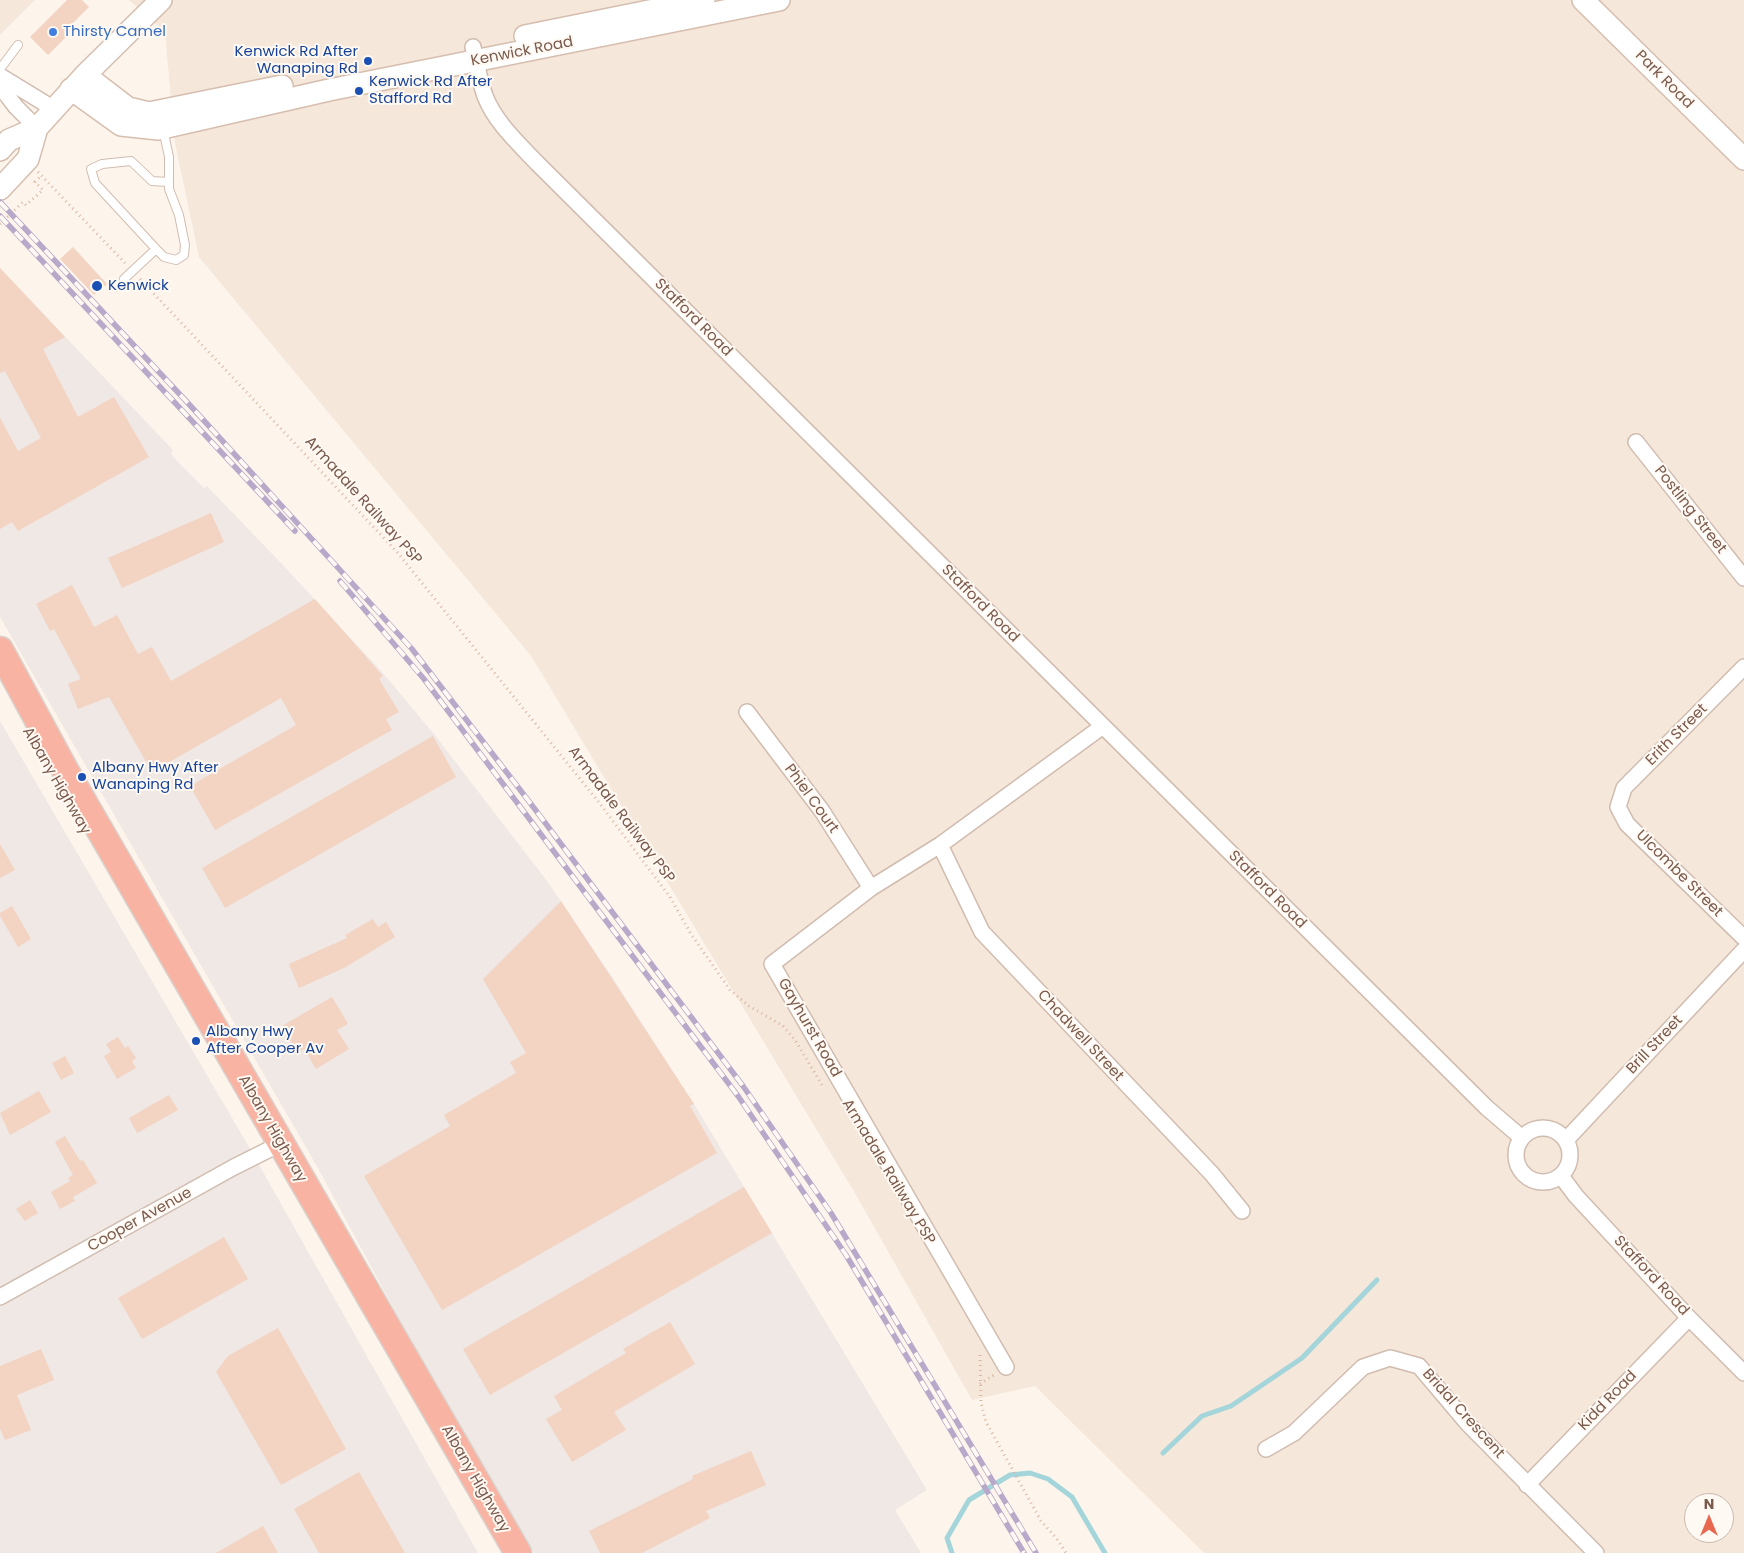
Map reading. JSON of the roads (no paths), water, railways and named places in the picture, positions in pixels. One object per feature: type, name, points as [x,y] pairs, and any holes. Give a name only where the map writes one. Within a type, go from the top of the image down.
[{"type":"highway","name":"Albany Highway","points":[[0,650],[273,1148],[499,1553]]},
{"type":"highway","name":"Albany Highway","points":[[0,686],[56,777],[273,1148],[518,1553]]},
{"type":"main road","points":[[0,150],[9,140],[37,128],[78,82],[161,0]]},
{"type":"main road","name":"Kenwick Road","points":[[78,82],[121,125],[145,130],[163,129],[704,0]]},
{"type":"main road","name":"Kenwick Road","points":[[78,82],[128,108],[149,113],[779,0]]},
{"type":"main road","name":"Park Road","points":[[1584,0],[1744,160]]},
{"type":"main road","points":[[0,189],[28,158],[37,128]]},
{"type":"street","name":"Stafford Road","points":[[475,54],[485,96],[506,130],[1487,1108],[1522,1138]]},
{"type":"street","points":[[0,76],[16,84],[54,109]]},
{"type":"street","points":[[0,86],[16,107],[37,128]]},
{"type":"street","name":"Postling Street","points":[[1636,442],[1744,578]]},
{"type":"street","name":"Erith Street","points":[[1618,807],[1624,788],[1744,667]]},
{"type":"street","name":"Phiel Court","points":[[747,712],[822,811],[871,888]]},
{"type":"street","name":"Gayhurst Road","points":[[1006,1367],[772,964],[871,888],[940,845],[1102,726]]},
{"type":"street","name":"Ulcombe Street","points":[[1618,807],[1628,824],[1744,938]]},
{"type":"street","name":"Chadwell Street","points":[[940,845],[982,932],[1212,1174],[1242,1211]]},
{"type":"street","name":"Brill Street","points":[[1566,1140],[1744,950]]},
{"type":"street","points":[[1546,1128],[1555,1131],[1566,1140],[1570,1149],[1570,1160],[1561,1176],[1546,1182],[1528,1178],[1521,1171],[1517,1160],[1517,1151],[1522,1138],[1534,1130],[1546,1128]]},
{"type":"street","name":"Cooper Avenue","points":[[0,1297],[273,1148]]},
{"type":"street","name":"Stafford Road","points":[[1561,1176],[1576,1196],[1689,1318],[1744,1373]]},
{"type":"street","name":"Kidd Road","points":[[1527,1485],[1689,1318]]},
{"type":"street","name":"Bridal Crescent","points":[[1266,1449],[1294,1433],[1362,1367],[1390,1358],[1419,1366],[1468,1424],[1596,1553]]},
{"type":"lane","points":[[0,68],[18,45]]},
{"type":"lane","points":[[163,129],[170,170],[168,182],[179,215],[185,251],[180,258],[172,260],[164,257],[95,184],[91,169],[102,164],[130,161],[152,181],[168,182]]},
{"type":"lane","points":[[124,279],[156,249]]},
{"type":"waterway","points":[[1163,1453],[1202,1416],[1231,1406],[1302,1358],[1377,1280]]},
{"type":"waterway","points":[[952,1553],[947,1538],[969,1500],[1010,1475],[1030,1473],[1048,1479],[1072,1497],[1105,1553]]},
{"type":"railway","points":[[0,202],[187,402],[412,649],[531,804],[743,1086],[831,1213],[1036,1553]]},
{"type":"railway","points":[[0,216],[295,531]]},
{"type":"railway","points":[[340,581],[424,679],[738,1096],[846,1255],[1024,1553]]},
{"type":"place","name":"Thirsty Camel","points":[[53,32]]},
{"type":"place","name":"Kenwick Rd After Wanaping Rd","points":[[368,61]]},
{"type":"place","name":"Kenwick Rd After Stafford Rd","points":[[359,91]]},
{"type":"place","name":"Kenwick","points":[[97,286]]},
{"type":"place","name":"Albany Hwy After Wanaping Rd","points":[[82,777]]},
{"type":"place","name":"Albany Hwy After Cooper Av","points":[[196,1041]]}]
